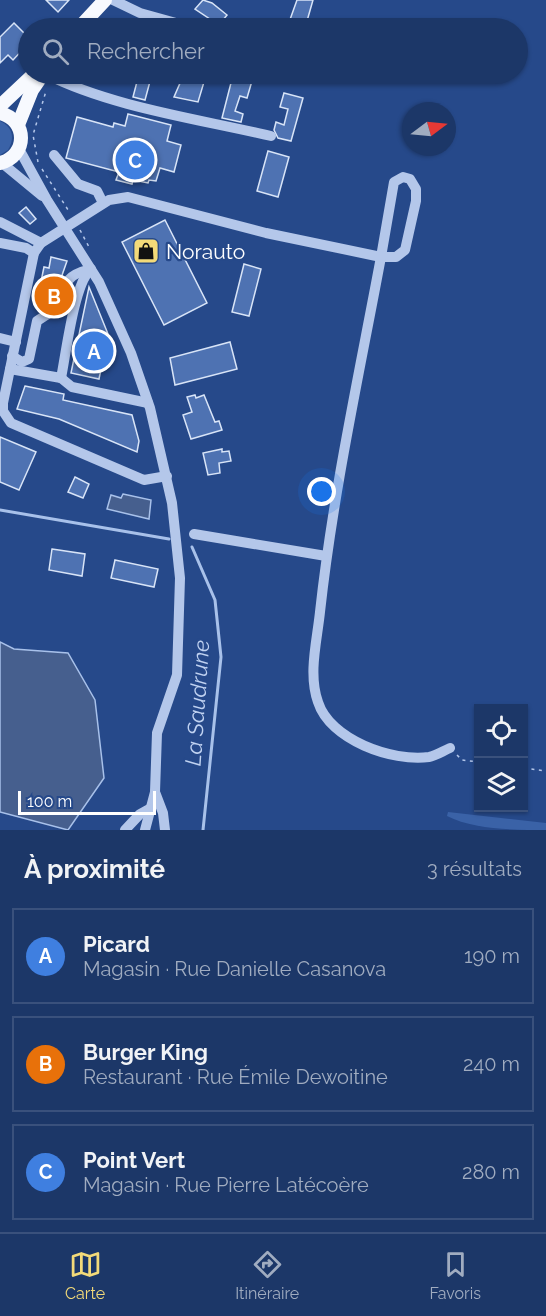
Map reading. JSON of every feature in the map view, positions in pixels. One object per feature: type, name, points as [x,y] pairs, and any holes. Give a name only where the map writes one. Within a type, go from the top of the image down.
[{"type":"main road","points":[[88,18],[105,0]]},
{"type":"main road","points":[[0,106],[23,84]]},
{"type":"main road","points":[[18,125],[36,84]]},
{"type":"main road","points":[[0,112],[11,117],[18,125],[22,141],[19,149],[9,160],[1,163]]},
{"type":"street","points":[[112,0],[140,13],[158,18]]},
{"type":"street","points":[[66,84],[118,100],[271,136]]},
{"type":"street","points":[[19,149],[47,200],[91,269],[130,353],[148,403],[167,476],[179,567],[180,632],[177,675],[158,733],[155,792],[145,830]]},
{"type":"street","points":[[54,155],[78,184],[97,190],[103,203]]},
{"type":"street","points":[[1,163],[47,200]]},
{"type":"street","points":[[167,476],[144,480],[11,423],[3,411],[34,253],[41,243],[103,203],[128,197],[266,233],[381,257],[396,257],[405,250],[416,201],[416,189],[410,179],[403,177],[394,182],[381,257],[326,556],[313,675],[318,703],[328,722],[350,740],[391,754],[429,757],[450,748]]},
{"type":"street","points":[[0,222],[41,243]]},
{"type":"street","points":[[0,243],[26,248],[34,253]]},
{"type":"street","points":[[12,356],[22,362],[29,359],[37,321],[47,312],[60,306],[65,282],[69,278],[91,269]]},
{"type":"street","points":[[61,378],[83,276],[91,269]]},
{"type":"street","points":[[0,338],[16,342]]},
{"type":"street","points":[[10,369],[61,378],[72,387],[148,403]]},
{"type":"street","points":[[194,534],[326,556]]},
{"type":"street","points":[[155,792],[163,813],[165,830]]},
{"type":"street","points":[[125,830],[140,814],[149,809]]},
{"type":"path","points":[[450,748],[462,760],[474,762]]},
{"type":"path","points":[[528,769],[546,771]]},
{"type":"shaded area","points":[[0,121],[8,126],[12,133],[12,141],[8,150],[0,155]]},
{"type":"shaded area","points":[[123,494],[151,500],[149,519],[107,509],[111,495],[121,498]]},
{"type":"shaded area","points":[[0,642],[14,649],[68,653],[95,700],[104,778],[68,830],[0,812]]},
{"type":"shaded area","points":[[448,812],[546,823],[546,830],[482,827],[458,821],[447,816]]},
{"type":"building","points":[[46,0],[69,0],[58,12]]},
{"type":"building","points":[[203,0],[212,3],[227,15],[225,18],[208,18],[195,9]]},
{"type":"building","points":[[297,0],[313,0],[308,18],[291,18]]},
{"type":"building","points":[[14,23],[18,27],[18,55],[13,60],[8,55],[0,63],[0,37]]},
{"type":"building","points":[[136,84],[149,84],[145,100],[133,97]]},
{"type":"building","points":[[180,84],[203,84],[198,102],[174,97]]},
{"type":"building","points":[[231,84],[251,84],[247,98],[240,96],[235,111],[243,114],[241,122],[222,118]]},
{"type":"building","points":[[284,93],[303,98],[291,141],[278,138],[274,130],[276,122],[284,125],[288,109],[280,107]]},
{"type":"building","points":[[128,114],[171,125],[167,141],[181,145],[174,172],[160,168],[156,181],[149,180],[148,183],[133,180],[132,184],[116,180],[119,172],[66,158],[77,117],[113,127],[114,123],[125,126]]},
{"type":"building","points":[[268,151],[289,157],[278,197],[257,191]]},
{"type":"building","points":[[26,207],[36,219],[30,224],[19,213]]},
{"type":"building","points":[[165,220],[207,303],[164,325],[122,242]]},
{"type":"building","points":[[51,257],[67,261],[53,301],[46,306],[45,303],[37,301],[44,267],[49,268]]},
{"type":"building","points":[[244,264],[261,269],[249,316],[232,312]]},
{"type":"building","points":[[89,287],[108,334],[99,379],[71,373]]},
{"type":"building","points":[[230,342],[237,369],[175,385],[170,358]]},
{"type":"building","points":[[25,386],[64,394],[63,400],[132,415],[139,441],[137,452],[59,419],[17,409]]},
{"type":"building","points":[[195,395],[196,398],[204,395],[215,422],[219,421],[222,430],[191,439],[183,415],[192,412],[187,397]]},
{"type":"building","points":[[0,437],[36,452],[19,490],[0,482]]},
{"type":"building","points":[[222,449],[222,452],[229,451],[231,461],[219,463],[220,473],[208,475],[203,453]]},
{"type":"building","points":[[75,477],[89,484],[83,498],[68,492]]},
{"type":"building","points":[[52,549],[85,554],[82,576],[49,570]]},
{"type":"building","points":[[115,560],[158,569],[154,587],[111,578]]},
{"type":"waterway","name":"La Saudrune","points":[[0,510],[169,539]]},
{"type":"waterway","name":"La Saudrune","points":[[192,547],[215,600],[221,657],[203,830]]},
{"type":"place","name":"Point Vert","points":[[135,160]]},
{"type":"place","name":"Norauto","points":[[146,251]]},
{"type":"place","name":"Burger King","points":[[54,296]]},
{"type":"place","name":"Picard","points":[[94,351]]}]
